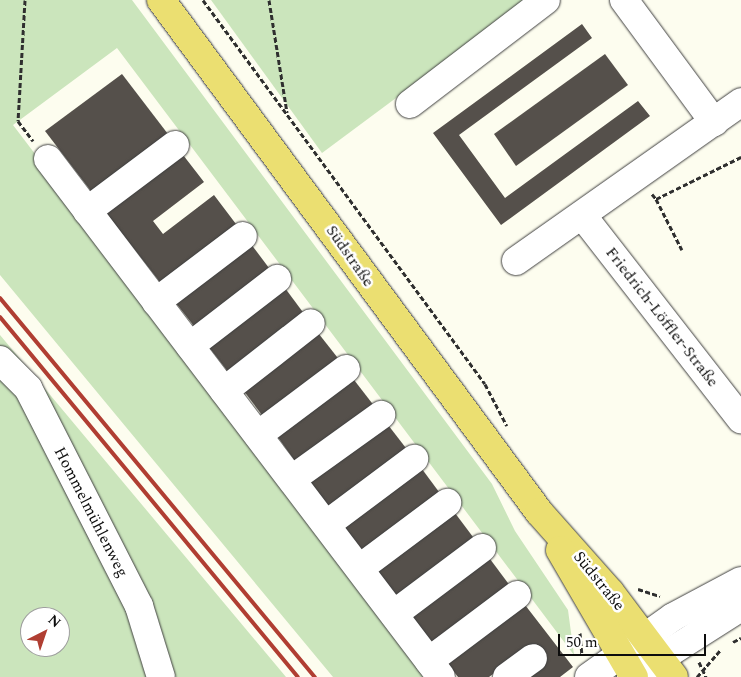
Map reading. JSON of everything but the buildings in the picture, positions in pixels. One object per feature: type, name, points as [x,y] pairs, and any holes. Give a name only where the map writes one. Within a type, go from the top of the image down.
[{"type":"main road","name":"Südstraße","points":[[161,0],[539,512],[659,657]]},
{"type":"main road","name":"Südstraße","points":[[539,512],[629,671]]},
{"type":"street","points":[[410,104],[546,0]]},
{"type":"street","points":[[624,0],[714,122]]},
{"type":"street","points":[[516,261],[741,102]]},
{"type":"street","points":[[88,211],[175,145]]},
{"type":"street","points":[[48,159],[327,524],[435,669],[517,595]]},
{"type":"street","name":"Friedrich-Löffler-Straße","points":[[582,215],[741,419]]},
{"type":"street","points":[[156,302],[243,236]]},
{"type":"street","points":[[190,346],[277,279]]},
{"type":"street","points":[[224,390],[311,323]]},
{"type":"street","name":"Hommelmühlenweg","points":[[0,360],[28,388],[139,606],[161,677]]},
{"type":"street","points":[[258,435],[346,369]]},
{"type":"street","points":[[292,479],[381,415]]},
{"type":"street","points":[[327,524],[414,459]]},
{"type":"street","points":[[360,568],[447,503]]},
{"type":"street","points":[[394,614],[482,548]]},
{"type":"street","points":[[659,657],[741,581]]},
{"type":"street","points":[[586,665],[629,671],[659,657],[741,607]]},
{"type":"street","points":[[507,677],[533,658]]},
{"type":"path","points":[[18,121],[25,0]]},
{"type":"path","points":[[202,0],[485,384],[512,435]]},
{"type":"path","points":[[269,0],[287,116]]},
{"type":"path","points":[[656,199],[741,157]]},
{"type":"path","points":[[640,174],[656,199],[682,250]]},
{"type":"path","points":[[579,628],[586,665]]},
{"type":"path","points":[[697,677],[703,673],[721,648],[741,638]]},
{"type":"path","points":[[703,673],[706,677]]},
{"type":"green space","points":[[0,0],[132,0],[492,484],[515,531],[568,610],[574,655],[117,48],[13,125],[433,677],[333,677],[0,275]]},
{"type":"green space","points":[[211,0],[528,0],[322,153]]},
{"type":"green space","points":[[0,335],[286,677],[0,677]]},
{"type":"railway","points":[[0,298],[315,677]]},
{"type":"railway","points":[[0,317],[298,677]]}]
